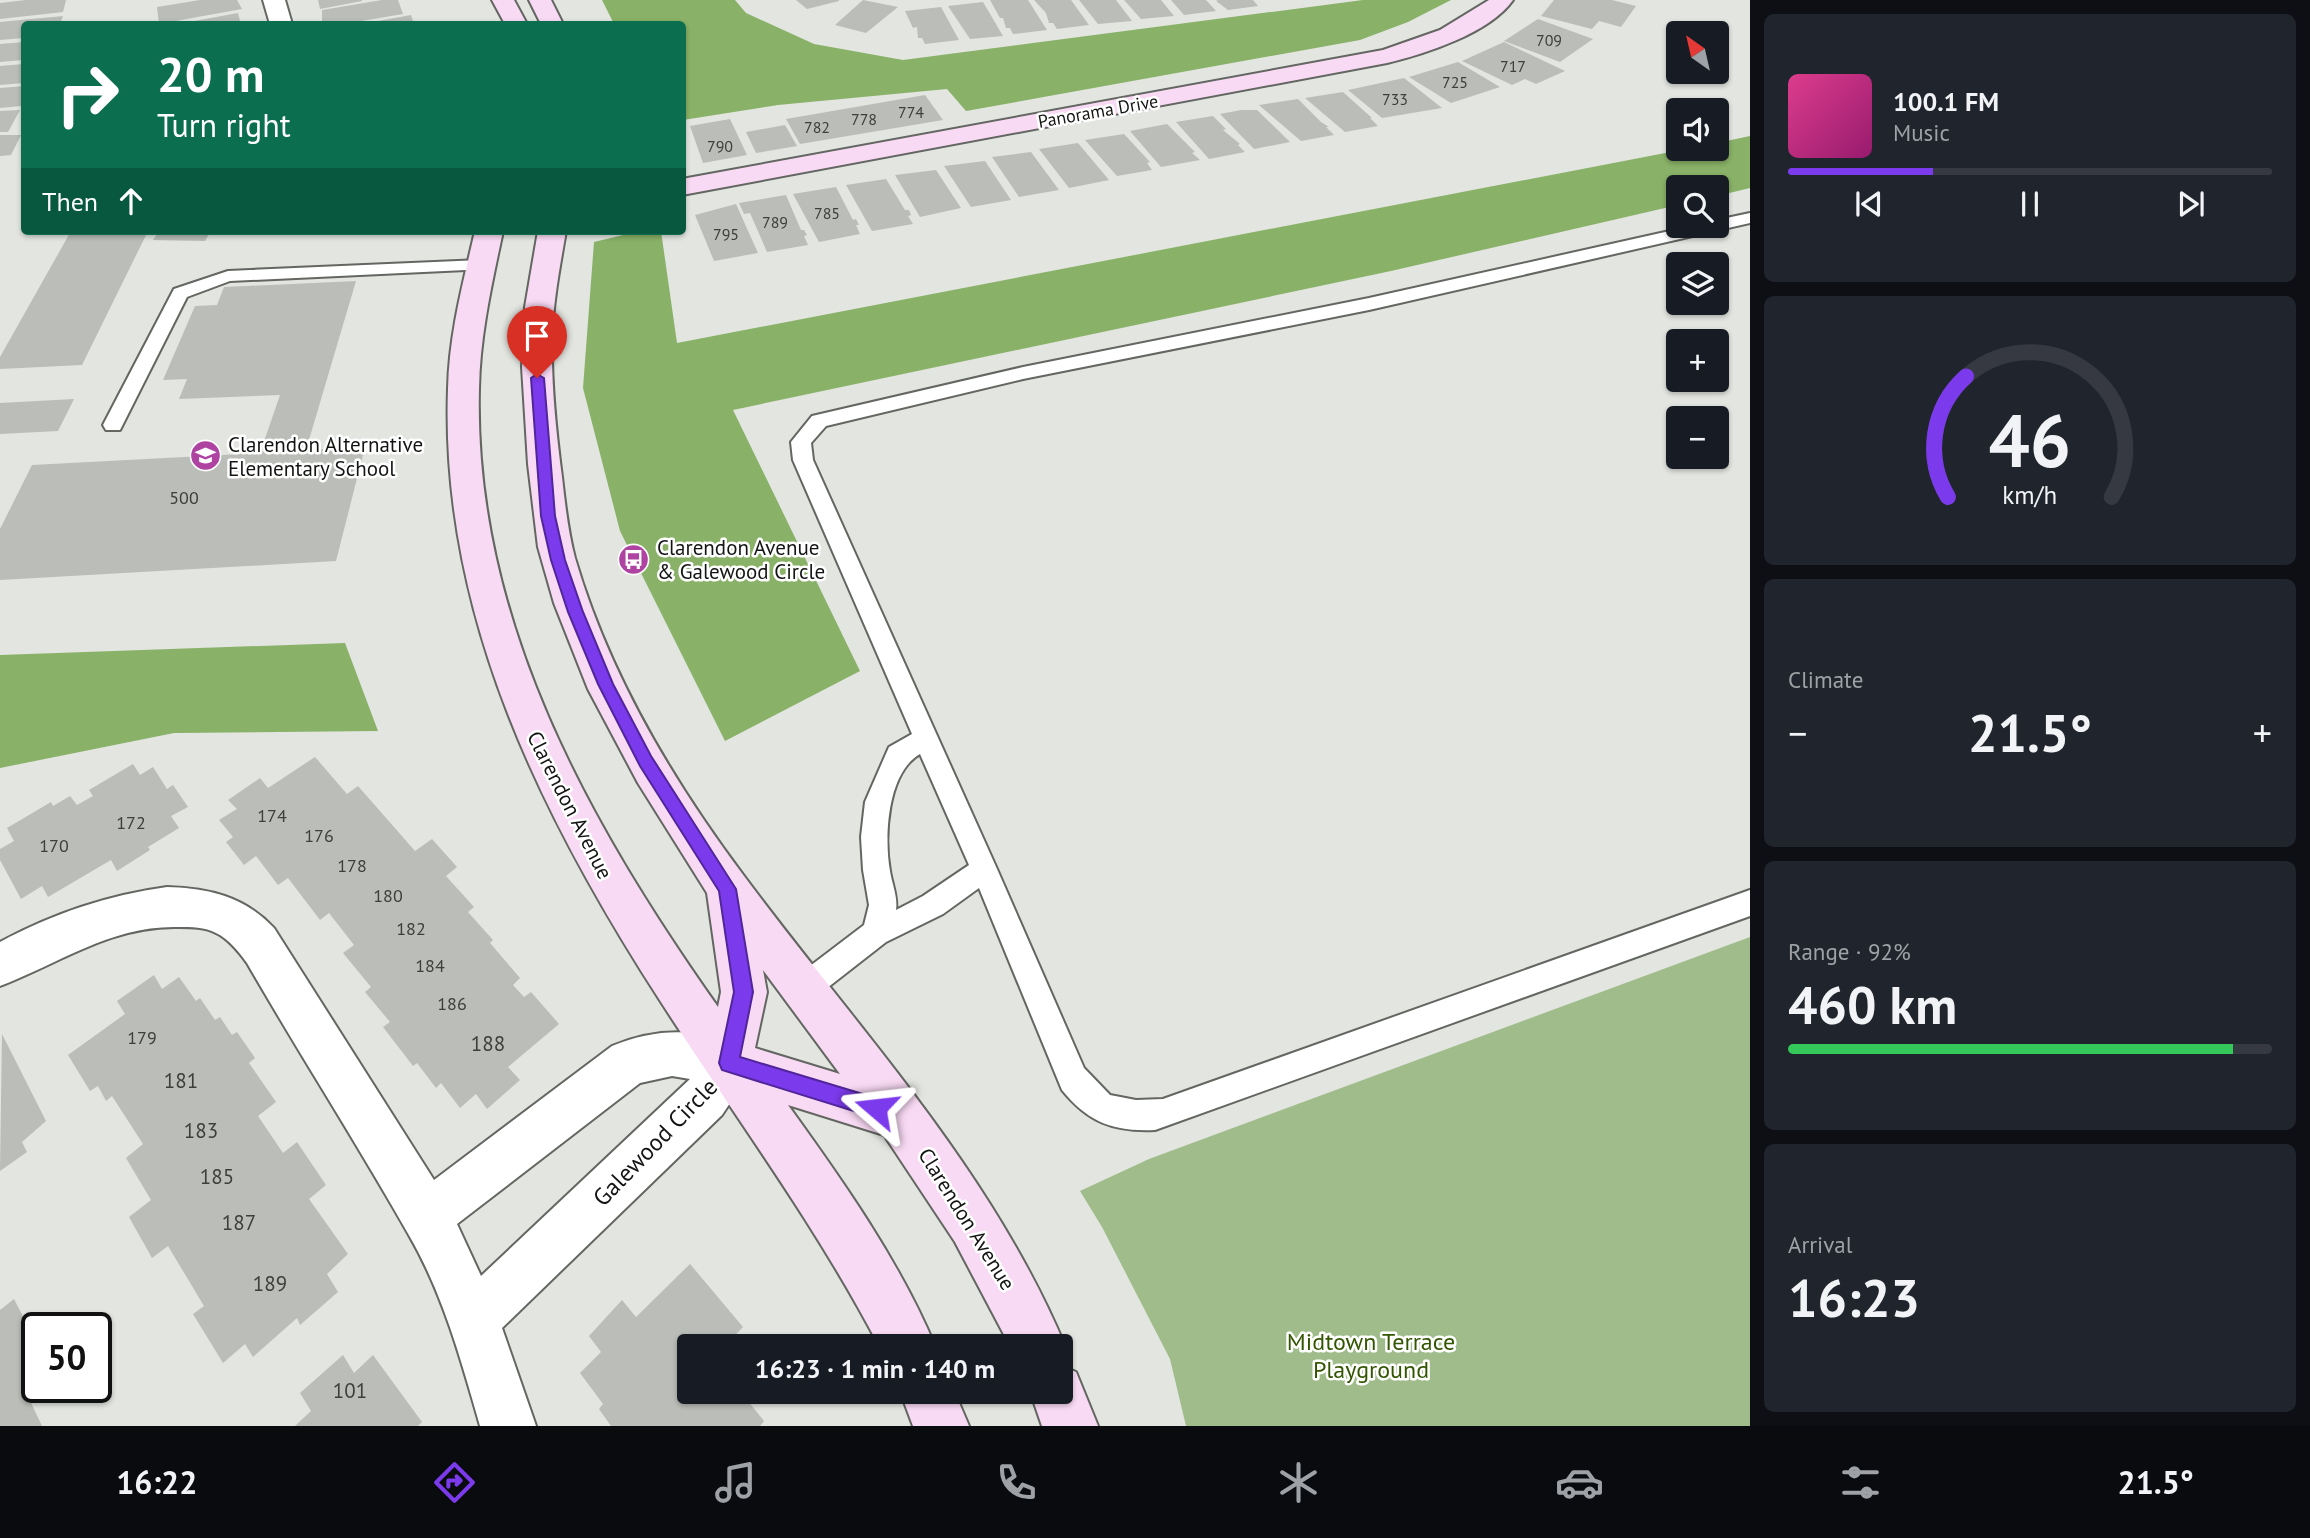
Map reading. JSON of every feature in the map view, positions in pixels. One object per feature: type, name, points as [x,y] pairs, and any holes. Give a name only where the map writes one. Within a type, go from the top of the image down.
[{"type":"main road","points":[[503,0],[514,21]]},
{"type":"main road","points":[[540,0],[550,21]]},
{"type":"main road","name":"Panorama Drive","points":[[686,186],[1375,59],[1412,49],[1452,33],[1482,16],[1502,0]]},
{"type":"main road","name":"Clarendon Avenue","points":[[551,235],[541,298],[537,378],[548,516],[558,560],[590,648],[631,734],[661,787],[728,889],[943,1175],[988,1246],[1032,1334]]},
{"type":"main road","name":"Clarendon Avenue","points":[[485,248],[472,306],[465,360],[463,450],[471,529],[493,626],[521,704],[564,801],[608,881],[827,1204],[868,1271],[902,1334]]},
{"type":"main road","points":[[728,889],[744,992],[729,1063],[901,1116]]},
{"type":"main road","points":[[932,1404],[941,1426]]},
{"type":"main road","points":[[1062,1404],[1070,1426]]},
{"type":"street","points":[[274,0],[280,21]]},
{"type":"street","points":[[0,965],[24,951],[83,926],[137,912],[181,908],[203,910],[221,914],[237,922],[263,948],[394,1159],[426,1217],[472,1320],[508,1426]]},
{"type":"street","name":"Galewood Circle","points":[[426,1217],[629,1062],[672,1053],[729,1063],[705,1098],[472,1320]]},
{"type":"lane","points":[[1729,222],[1750,218]]},
{"type":"lane","points":[[1666,236],[1369,304],[1009,376],[819,421],[801,442],[803,460],[984,869],[1073,1080],[1093,1102],[1109,1110],[1144,1117],[1163,1114],[1750,903]]},
{"type":"lane","points":[[113,425],[180,293],[229,276],[485,248]]},
{"type":"lane","points":[[876,933],[883,905],[876,870],[874,837],[878,802],[898,754],[926,738]]},
{"type":"lane","points":[[803,989],[876,933],[933,905],[984,869]]},
{"type":"green space","points":[[602,0],[735,0],[746,13],[814,44],[903,60],[1363,0],[1451,0],[1408,22],[1360,40],[966,111],[947,89],[778,105],[686,120],[686,21],[612,21]]},
{"type":"green space","points":[[1750,136],[1750,188],[1729,193],[1729,175],[1666,175],[1666,208],[1391,271],[733,410],[860,671],[725,741],[620,531],[583,388],[594,242],[623,235],[662,235],[677,343],[1666,153],[1666,161],[1729,161],[1729,140]]},
{"type":"green space","points":[[345,643],[378,731],[174,733],[0,768],[0,655]]},
{"type":"green space","name":"Midtown Terrace Playground","points":[[1750,937],[1750,1426],[1186,1426],[1170,1359],[1102,1227],[1080,1191],[1149,1159]]},
{"type":"building","points":[[66,0],[63,12],[0,19],[0,3]]},
{"type":"building","points":[[200,0],[237,0],[242,9],[176,21],[159,21],[157,7]]},
{"type":"building","points":[[318,0],[362,0],[362,1],[320,9]]},
{"type":"building","points":[[398,0],[403,14],[361,21],[322,21],[322,10]]},
{"type":"building","points":[[796,0],[839,0],[839,1],[807,9]]},
{"type":"building","points":[[863,0],[898,7],[866,33],[835,25]]},
{"type":"building","points":[[990,0],[1028,0],[1047,30],[1013,34],[1010,28],[1006,28],[1003,18],[1000,18]]},
{"type":"building","points":[[1034,0],[1071,0],[1089,25],[1057,29],[1053,23],[1049,23],[1046,13]]},
{"type":"building","points":[[1079,0],[1116,0],[1132,21],[1098,24]]},
{"type":"building","points":[[1124,0],[1161,0],[1174,16],[1141,19]]},
{"type":"building","points":[[1171,0],[1206,0],[1216,11],[1184,15]]},
{"type":"building","points":[[1253,0],[1258,6],[1228,10],[1216,1]]},
{"type":"building","points":[[1554,0],[1612,0],[1636,6],[1621,27],[1599,21],[1592,29],[1541,16]]},
{"type":"building","points":[[983,2],[1003,36],[970,39],[948,6]]},
{"type":"building","points":[[941,7],[959,40],[925,44],[922,38],[918,38],[917,27],[913,28],[905,11]]},
{"type":"building","points":[[238,13],[240,21],[194,21]]},
{"type":"building","points":[[411,15],[413,21],[378,21]]},
{"type":"building","points":[[63,16],[61,21],[21,21],[21,38],[0,40],[0,22]]},
{"type":"building","points":[[1538,19],[1593,39],[1560,62],[1504,41]]},
{"type":"building","points":[[21,42],[21,60],[0,62],[0,44]]},
{"type":"building","points":[[1504,42],[1565,71],[1536,84],[1525,79],[1512,85],[1462,61]]},
{"type":"building","points":[[1458,62],[1500,87],[1451,103],[1409,77]]},
{"type":"building","points":[[21,64],[21,83],[0,85],[0,66]]},
{"type":"building","points":[[1404,78],[1442,108],[1382,118],[1348,90]]},
{"type":"building","points":[[21,86],[21,106],[0,108],[0,88]]},
{"type":"building","points":[[1343,92],[1378,126],[1345,132],[1305,98]]},
{"type":"building","points":[[925,95],[943,120],[800,144],[786,119]]},
{"type":"building","points":[[1298,99],[1329,127],[1326,127],[1334,135],[1301,141],[1259,105]]},
{"type":"building","points":[[20,110],[8,132],[0,132],[0,111]]},
{"type":"building","points":[[1257,110],[1290,142],[1254,149],[1220,114]]},
{"type":"building","points":[[1213,116],[1245,152],[1209,159],[1176,122]]},
{"type":"building","points":[[730,119],[747,155],[703,163],[690,126]]},
{"type":"building","points":[[1167,124],[1200,160],[1161,167],[1130,131]]},
{"type":"building","points":[[785,125],[797,146],[756,153],[746,132]]},
{"type":"building","points":[[1124,134],[1150,162],[1147,163],[1152,170],[1117,176],[1085,140]]},
{"type":"building","points":[[0,135],[21,135],[11,155],[0,156]]},
{"type":"building","points":[[1078,143],[1109,180],[1069,188],[1039,149]]},
{"type":"building","points":[[1031,152],[1059,190],[1019,197],[992,157]]},
{"type":"building","points":[[985,161],[1011,200],[971,207],[944,166]]},
{"type":"building","points":[[936,170],[961,208],[920,217],[895,175]]},
{"type":"building","points":[[886,179],[905,210],[909,210],[911,215],[908,216],[913,224],[872,231],[846,185]]},
{"type":"building","points":[[836,187],[853,220],[856,219],[860,234],[819,242],[793,194]]},
{"type":"building","points":[[786,195],[801,230],[807,235],[804,236],[808,245],[767,252],[750,213],[744,214],[739,203]]},
{"type":"building","points":[[736,204],[758,253],[714,261],[695,215]]},
{"type":"building","points":[[69,235],[146,235],[82,365],[0,369],[0,357]]},
{"type":"building","points":[[156,235],[209,235],[205,241],[153,240]]},
{"type":"building","points":[[356,281],[306,450],[365,447],[336,561],[0,580],[0,529],[32,465],[260,453],[280,395],[179,399],[187,379],[163,380],[195,306],[217,305],[224,287]]},
{"type":"building","points":[[74,399],[58,431],[0,434],[0,403]]},
{"type":"building","points":[[315,757],[347,794],[358,786],[415,851],[432,839],[457,867],[446,876],[474,907],[468,912],[493,940],[490,943],[520,978],[513,985],[524,997],[531,992],[559,1024],[508,1067],[520,1080],[487,1109],[476,1094],[460,1108],[441,1083],[436,1088],[417,1063],[413,1066],[383,1027],[390,1022],[365,992],[371,987],[343,953],[354,945],[329,913],[320,920],[288,878],[278,885],[256,856],[244,865],[226,842],[233,837],[219,820],[237,809],[228,800],[260,778],[268,788]]},
{"type":"building","points":[[133,764],[140,775],[153,767],[167,789],[173,785],[188,807],[171,816],[179,828],[117,871],[111,860],[48,897],[42,886],[21,899],[0,860],[0,849],[14,841],[7,828],[51,802],[53,806],[70,796],[77,805],[93,796],[89,790]]},
{"type":"building","points":[[154,975],[162,989],[179,977],[196,1001],[200,998],[215,1020],[220,1017],[232,1035],[237,1032],[255,1058],[249,1063],[276,1102],[258,1116],[283,1153],[297,1142],[326,1185],[309,1199],[348,1254],[327,1274],[338,1292],[300,1325],[297,1318],[253,1357],[245,1344],[223,1363],[193,1314],[204,1306],[168,1246],[152,1258],[129,1217],[151,1200],[126,1158],[143,1144],[112,1096],[106,1101],[98,1086],[90,1091],[68,1055],[125,1014],[117,1001]]},
{"type":"building","points":[[2,1034],[46,1121],[22,1142],[27,1152],[0,1171]]},
{"type":"building","points":[[690,1264],[743,1327],[736,1334],[677,1334],[677,1404],[750,1404],[764,1421],[760,1426],[611,1426],[599,1409],[603,1404],[580,1373],[601,1352],[589,1336],[622,1300],[636,1317]]},
{"type":"building","points":[[14,1299],[21,1312],[21,1403],[31,1403],[42,1426],[0,1426],[0,1310]]},
{"type":"building","points":[[343,1355],[354,1373],[373,1355],[422,1422],[418,1426],[295,1426],[311,1411],[300,1393]]},
{"type":"place","name":"Clarendon Alternative Elementary School","points":[[205,456]]},
{"type":"place","name":"Clarendon Avenue & Galewood Circle","points":[[634,559]]},
{"type":"route","points":[[537,378],[548,516],[558,560],[576,612],[606,684],[631,734],[696,842],[728,889],[744,992],[729,1063],[876,1108]]}]
